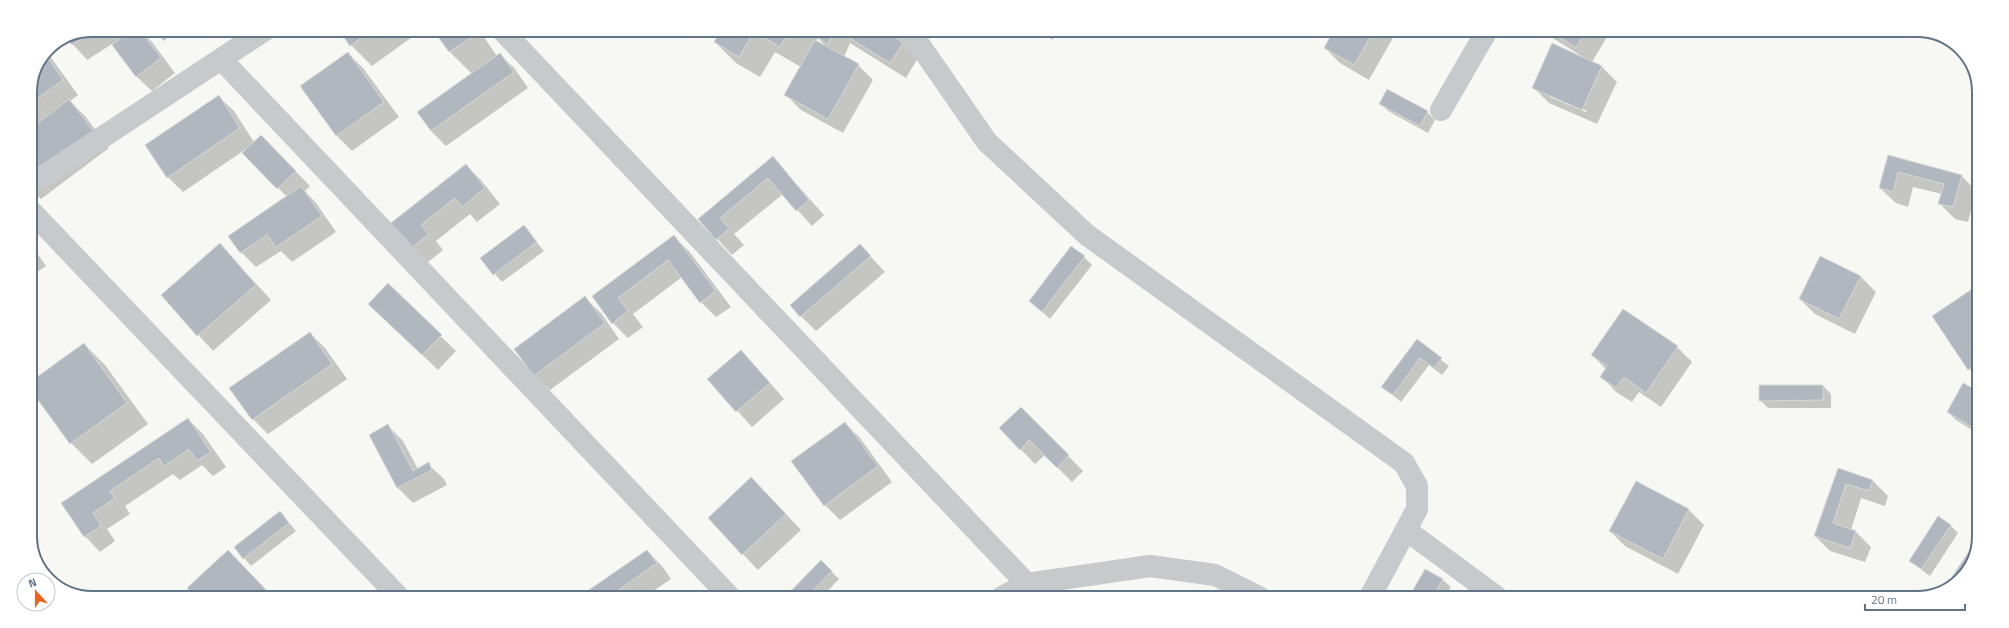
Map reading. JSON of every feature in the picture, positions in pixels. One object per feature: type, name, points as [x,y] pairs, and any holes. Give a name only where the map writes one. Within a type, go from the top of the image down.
[{"type":"street","points":[[37,180],[254,37]]},
{"type":"street","points":[[509,37],[1027,584]]},
{"type":"street","points":[[911,37],[919,44],[987,142],[1087,235],[1404,463],[1417,486],[1416,509],[1373,591]]},
{"type":"street","points":[[1441,110],[1483,37]]},
{"type":"street","points":[[221,59],[724,591]]},
{"type":"street","points":[[37,217],[393,591]]},
{"type":"street","points":[[1406,530],[1488,591]]},
{"type":"street","points":[[1014,591],[1027,584],[1150,566],[1215,575],[1248,591]]},
{"type":"building","points":[[122,37],[145,37],[161,58],[136,77],[112,45]]},
{"type":"building","points":[[344,37],[362,37],[350,46]]},
{"type":"building","points":[[438,37],[472,37],[449,52]]},
{"type":"building","points":[[717,37],[751,37],[739,57],[714,42]]},
{"type":"building","points":[[763,37],[786,37],[780,47]]},
{"type":"building","points":[[816,37],[831,37],[828,44]]},
{"type":"building","points":[[848,37],[900,37],[905,40],[890,63]]},
{"type":"building","points":[[1330,37],[1370,37],[1354,65],[1324,48]]},
{"type":"building","points":[[1559,37],[1583,37],[1576,47]]},
{"type":"building","points":[[83,38],[72,45],[69,42]]},
{"type":"building","points":[[815,40],[859,64],[828,119],[784,95]]},
{"type":"building","points":[[1552,43],[1602,66],[1582,110],[1532,88]]},
{"type":"building","points":[[348,52],[384,102],[336,136],[300,86]]},
{"type":"building","points":[[500,53],[514,72],[431,131],[417,112]]},
{"type":"building","points":[[49,59],[63,80],[37,99],[38,82],[41,71]]},
{"type":"building","points":[[1387,89],[1428,111],[1420,126],[1379,104]]},
{"type":"building","points":[[219,95],[240,128],[167,178],[145,145]]},
{"type":"building","points":[[69,99],[94,132],[37,176],[37,124]]},
{"type":"building","points":[[261,135],[296,171],[277,189],[242,153]]},
{"type":"building","points":[[1888,155],[1962,175],[1953,207],[1938,204],[1944,184],[1898,172],[1893,192],[1879,188]]},
{"type":"building","points":[[773,156],[809,200],[796,211],[768,178],[720,218],[729,229],[716,240],[698,219]]},
{"type":"building","points":[[466,164],[485,188],[462,207],[455,198],[421,225],[429,234],[407,251],[387,226]]},
{"type":"building","points":[[301,186],[322,216],[276,247],[267,235],[240,253],[228,236]]},
{"type":"building","points":[[524,225],[537,242],[493,275],[480,258]]},
{"type":"building","points":[[674,235],[716,291],[700,303],[668,260],[618,298],[628,311],[612,324],[592,296]]},
{"type":"building","points":[[220,243],[256,285],[197,336],[161,295]]},
{"type":"building","points":[[860,244],[871,256],[800,317],[790,305]]},
{"type":"building","points":[[1071,246],[1085,256],[1042,312],[1029,301]]},
{"type":"building","points":[[1820,256],[1861,276],[1839,319],[1799,299]]},
{"type":"building","points":[[388,283],[442,335],[422,355],[368,304]]},
{"type":"building","points":[[1972,289],[1972,367],[1968,370],[1932,316]]},
{"type":"building","points":[[585,296],[605,323],[534,376],[514,349]]},
{"type":"building","points":[[1623,309],[1678,346],[1646,393],[1624,377],[1616,388],[1600,377],[1607,366],[1591,355]]},
{"type":"building","points":[[310,332],[332,364],[252,420],[229,388]]},
{"type":"building","points":[[1417,339],[1442,358],[1434,368],[1420,358],[1393,395],[1381,387]]},
{"type":"building","points":[[84,343],[127,403],[70,444],[37,399],[37,377]]},
{"type":"building","points":[[741,350],[770,383],[736,412],[707,379]]},
{"type":"building","points":[[1963,383],[1972,388],[1972,427],[1947,412]]},
{"type":"building","points":[[1759,385],[1823,385],[1823,400],[1759,401]]},
{"type":"building","points":[[1021,407],[1069,455],[1057,468],[1029,440],[1020,450],[999,428]]},
{"type":"building","points":[[188,418],[211,452],[197,461],[189,449],[164,466],[159,458],[110,491],[115,498],[93,513],[101,526],[84,537],[61,503]]},
{"type":"building","points":[[845,422],[878,466],[824,506],[791,461]]},
{"type":"building","points":[[388,424],[413,471],[429,462],[432,470],[397,488],[369,435]]},
{"type":"building","points":[[1838,468],[1873,480],[1869,491],[1846,484],[1833,523],[1856,531],[1850,548],[1814,536]]},
{"type":"building","points":[[751,477],[786,514],[742,555],[708,518]]},
{"type":"building","points":[[1636,481],[1689,509],[1663,559],[1609,531]]},
{"type":"building","points":[[280,511],[289,523],[243,559],[234,547]]},
{"type":"building","points":[[1938,516],[1951,525],[1921,569],[1909,561]]},
{"type":"building","points":[[228,550],[267,591],[190,591],[187,588]]},
{"type":"building","points":[[647,550],[657,563],[617,591],[587,591]]},
{"type":"building","points":[[1970,550],[1963,566],[1950,580]]},
{"type":"building","points":[[821,560],[832,571],[813,591],[791,591]]},
{"type":"building","points":[[1425,569],[1443,579],[1436,591],[1412,591]]}]
